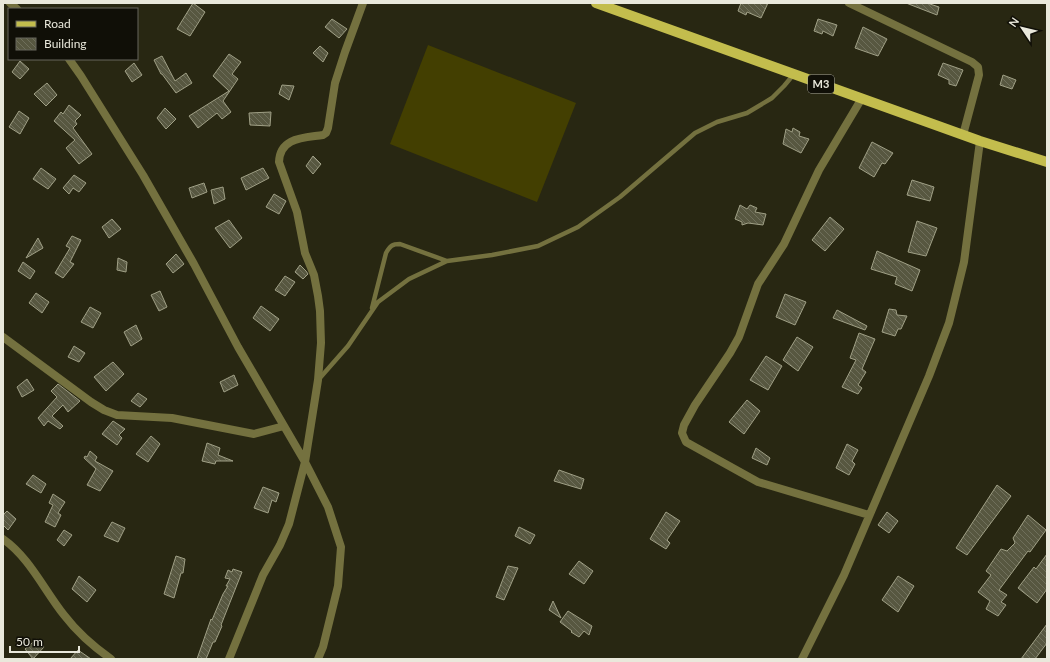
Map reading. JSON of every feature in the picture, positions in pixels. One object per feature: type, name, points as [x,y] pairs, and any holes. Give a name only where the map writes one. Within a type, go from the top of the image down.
[{"type":"main road","name":"M3","points":[[596,3],[980,141],[1047,162]]},
{"type":"street","points":[[229,659],[263,575],[280,545],[289,524],[305,462],[318,380],[321,343],[318,296],[314,275],[305,253],[297,212],[279,162],[280,155],[284,146],[290,141],[323,135],[326,133],[330,120],[336,83],[345,52],[363,3]]},
{"type":"street","points":[[849,3],[972,62],[978,67],[979,75],[963,135]]},
{"type":"street","points":[[70,60],[147,182],[194,264],[238,347],[305,462],[328,507],[341,547],[338,586],[323,647],[318,659]]},
{"type":"street","points":[[862,98],[819,170],[784,244],[758,284],[739,337],[695,405],[684,424],[682,433],[686,442],[758,482],[869,515]]},
{"type":"street","points":[[802,659],[844,575],[929,376],[949,323],[964,262],[980,141]]},
{"type":"street","points":[[3,337],[91,402],[116,415],[172,418],[254,434],[284,426]]},
{"type":"street","points":[[3,539],[24,559],[65,616],[98,649],[111,659]]},
{"type":"lane","points":[[318,380],[348,346],[378,302],[409,279],[447,261],[492,255],[538,246],[578,227],[620,197],[695,133],[716,122],[746,113],[772,98],[794,74]]},
{"type":"lane","points":[[372,309],[386,252],[390,246],[400,244],[447,261]]},
{"type":"shaded area","points":[[428,45],[576,103],[537,202],[390,144]]},
{"type":"building","points":[[193,3],[205,12],[190,36],[177,29]]},
{"type":"building","points":[[741,3],[768,3],[761,18],[747,12],[746,15],[738,11]]},
{"type":"building","points":[[906,3],[927,3],[939,7],[937,15]]},
{"type":"building","points":[[332,19],[347,29],[339,38],[325,27]]},
{"type":"building","points":[[818,19],[837,25],[833,36],[823,31],[822,34],[814,31]]},
{"type":"building","points":[[863,27],[887,39],[878,56],[855,48]]},
{"type":"building","points":[[320,46],[328,53],[323,62],[313,53]]},
{"type":"building","points":[[229,54],[241,62],[232,74],[238,79],[223,101],[231,112],[222,119],[217,113],[198,128],[189,116],[229,91],[213,76]]},
{"type":"building","points":[[162,56],[175,81],[186,73],[192,83],[176,93],[161,74],[154,60]]},
{"type":"building","points":[[20,61],[29,69],[20,79],[12,72]]},
{"type":"building","points":[[134,63],[142,75],[132,82],[125,71]]},
{"type":"building","points":[[943,63],[963,70],[956,86],[949,84],[949,80],[938,75]]},
{"type":"building","points":[[1003,75],[1016,80],[1012,89],[1000,85]]},
{"type":"building","points":[[47,83],[57,95],[46,106],[34,94]]},
{"type":"building","points":[[282,85],[294,86],[289,100],[279,94]]},
{"type":"building","points":[[69,105],[81,115],[75,121],[77,124],[73,128],[92,154],[79,164],[66,148],[75,140],[54,121],[61,112],[63,114]]},
{"type":"building","points":[[165,108],[176,119],[166,129],[157,118]]},
{"type":"building","points":[[19,111],[29,118],[20,134],[9,127]]},
{"type":"building","points":[[271,112],[270,126],[250,125],[249,113]]},
{"type":"building","points":[[793,128],[800,132],[799,136],[809,139],[801,153],[783,144],[786,129],[792,132]]},
{"type":"building","points":[[872,142],[893,153],[885,164],[882,163],[874,177],[859,168]]},
{"type":"building","points":[[313,156],[321,164],[313,174],[306,166]]},
{"type":"building","points":[[41,168],[56,179],[48,189],[33,179]]},
{"type":"building","points":[[263,168],[269,178],[246,190],[241,178]]},
{"type":"building","points":[[74,175],[86,183],[79,192],[73,188],[69,194],[63,188]]},
{"type":"building","points":[[912,180],[934,187],[930,201],[907,195]]},
{"type":"building","points":[[204,183],[207,192],[192,198],[189,188]]},
{"type":"building","points":[[223,187],[225,199],[214,204],[211,190]]},
{"type":"building","points":[[274,194],[286,201],[279,214],[266,207]]},
{"type":"building","points":[[740,205],[747,209],[750,205],[757,208],[755,212],[766,214],[763,225],[748,223],[742,225],[742,222],[735,219]]},
{"type":"building","points":[[830,217],[844,229],[825,251],[812,240]]},
{"type":"building","points":[[112,219],[121,229],[109,238],[102,227]]},
{"type":"building","points":[[229,220],[242,238],[230,248],[215,228]]},
{"type":"building","points":[[917,221],[937,228],[926,256],[908,252]]},
{"type":"building","points":[[72,236],[81,240],[70,262],[74,264],[63,278],[55,273],[70,248],[66,246]]},
{"type":"building","points":[[38,238],[43,248],[26,258]]},
{"type":"building","points":[[877,251],[920,270],[912,291],[895,284],[897,277],[871,269]]},
{"type":"building","points":[[176,254],[184,264],[173,273],[166,264]]},
{"type":"building","points":[[118,258],[127,262],[126,272],[117,270]]},
{"type":"building","points":[[23,262],[35,271],[30,279],[18,271]]},
{"type":"building","points":[[300,265],[308,274],[303,279],[295,272]]},
{"type":"building","points":[[285,276],[295,282],[285,296],[275,290]]},
{"type":"building","points":[[160,291],[167,307],[159,311],[151,295]]},
{"type":"building","points":[[36,293],[49,302],[42,313],[29,303]]},
{"type":"building","points":[[785,294],[806,302],[795,325],[776,317]]},
{"type":"building","points":[[261,306],[279,319],[270,331],[253,318]]},
{"type":"building","points":[[90,307],[101,313],[93,328],[81,322]]},
{"type":"building","points":[[889,309],[896,310],[897,315],[907,316],[901,329],[898,329],[895,336],[882,332]]},
{"type":"building","points":[[837,310],[867,326],[865,330],[833,318]]},
{"type":"building","points":[[136,325],[142,339],[131,346],[124,332]]},
{"type":"building","points":[[859,333],[875,339],[862,369],[866,372],[858,385],[862,388],[858,394],[842,387],[856,360],[850,358]]},
{"type":"building","points":[[797,337],[813,347],[798,371],[783,360]]},
{"type":"building","points":[[74,346],[85,353],[79,362],[68,357]]},
{"type":"building","points":[[766,356],[782,366],[768,390],[750,380]]},
{"type":"building","points":[[113,362],[124,374],[106,391],[94,377]]},
{"type":"building","points":[[234,375],[238,385],[224,392],[220,382]]},
{"type":"building","points":[[27,379],[34,390],[22,397],[17,387]]},
{"type":"building","points":[[58,384],[80,401],[68,412],[63,405],[52,416],[63,426],[60,429],[48,421],[44,426],[38,418],[57,397],[51,391]]},
{"type":"building","points":[[138,393],[147,399],[140,407],[131,401]]},
{"type":"building","points":[[747,400],[760,411],[744,434],[729,422]]},
{"type":"building","points":[[113,421],[125,429],[119,435],[122,438],[117,445],[102,434]]},
{"type":"building","points":[[151,436],[160,444],[148,462],[136,454]]},
{"type":"building","points":[[207,443],[220,448],[218,455],[233,461],[216,461],[215,464],[202,461]]},
{"type":"building","points":[[847,444],[858,450],[852,461],[855,464],[849,475],[836,468]]},
{"type":"building","points":[[756,448],[770,458],[767,465],[752,458]]},
{"type":"building","points":[[90,451],[97,457],[95,461],[113,471],[100,491],[87,485],[96,469],[84,458],[85,456],[87,457]]},
{"type":"building","points":[[559,470],[584,479],[581,489],[554,481]]},
{"type":"building","points":[[33,475],[46,484],[41,493],[26,484]]},
{"type":"building","points":[[997,485],[1011,496],[967,555],[956,548]]},
{"type":"building","points":[[263,487],[279,493],[276,502],[272,500],[268,513],[254,508]]},
{"type":"building","points":[[53,494],[65,502],[58,513],[61,515],[55,527],[45,522],[53,505],[49,503]]},
{"type":"building","points":[[7,511],[16,519],[8,530],[3,525],[3,515]]},
{"type":"building","points":[[666,512],[680,521],[667,540],[670,543],[666,549],[650,539]]},
{"type":"building","points":[[887,512],[898,521],[889,533],[878,525]]},
{"type":"building","points":[[1028,515],[1046,530],[1030,552],[1028,551],[999,590],[1007,595],[1001,602],[1006,605],[998,616],[986,609],[990,601],[978,592],[991,575],[986,571],[1001,549],[1007,551],[1015,543],[1013,538]]},
{"type":"building","points":[[112,522],[125,528],[118,542],[104,536]]},
{"type":"building","points":[[519,527],[535,535],[530,544],[515,536]]},
{"type":"building","points":[[64,530],[72,535],[64,546],[57,540]]},
{"type":"building","points":[[1047,554],[1047,589],[1037,603],[1018,588],[1034,567],[1036,569]]},
{"type":"building","points":[[176,556],[185,559],[183,573],[181,573],[174,598],[164,594]]},
{"type":"building","points":[[579,561],[593,571],[584,584],[569,574]]},
{"type":"building","points":[[508,566],[518,568],[504,600],[496,597]]},
{"type":"building","points":[[233,569],[242,572],[221,625],[222,626],[206,659],[197,659],[211,619],[212,620],[228,586],[226,586],[230,579],[225,578],[228,570],[232,572]]},
{"type":"building","points":[[79,576],[96,590],[87,602],[72,589]]},
{"type":"building","points":[[898,576],[914,586],[898,612],[882,600]]},
{"type":"building","points":[[553,601],[561,618],[549,610]]},
{"type":"building","points":[[568,611],[592,626],[589,635],[584,631],[579,637],[560,622]]},
{"type":"building","points":[[1047,624],[1047,643],[1035,659],[1021,659]]},
{"type":"building","points":[[37,639],[44,647],[33,659],[25,649]]},
{"type":"building","points":[[78,650],[91,659],[70,659]]}]
